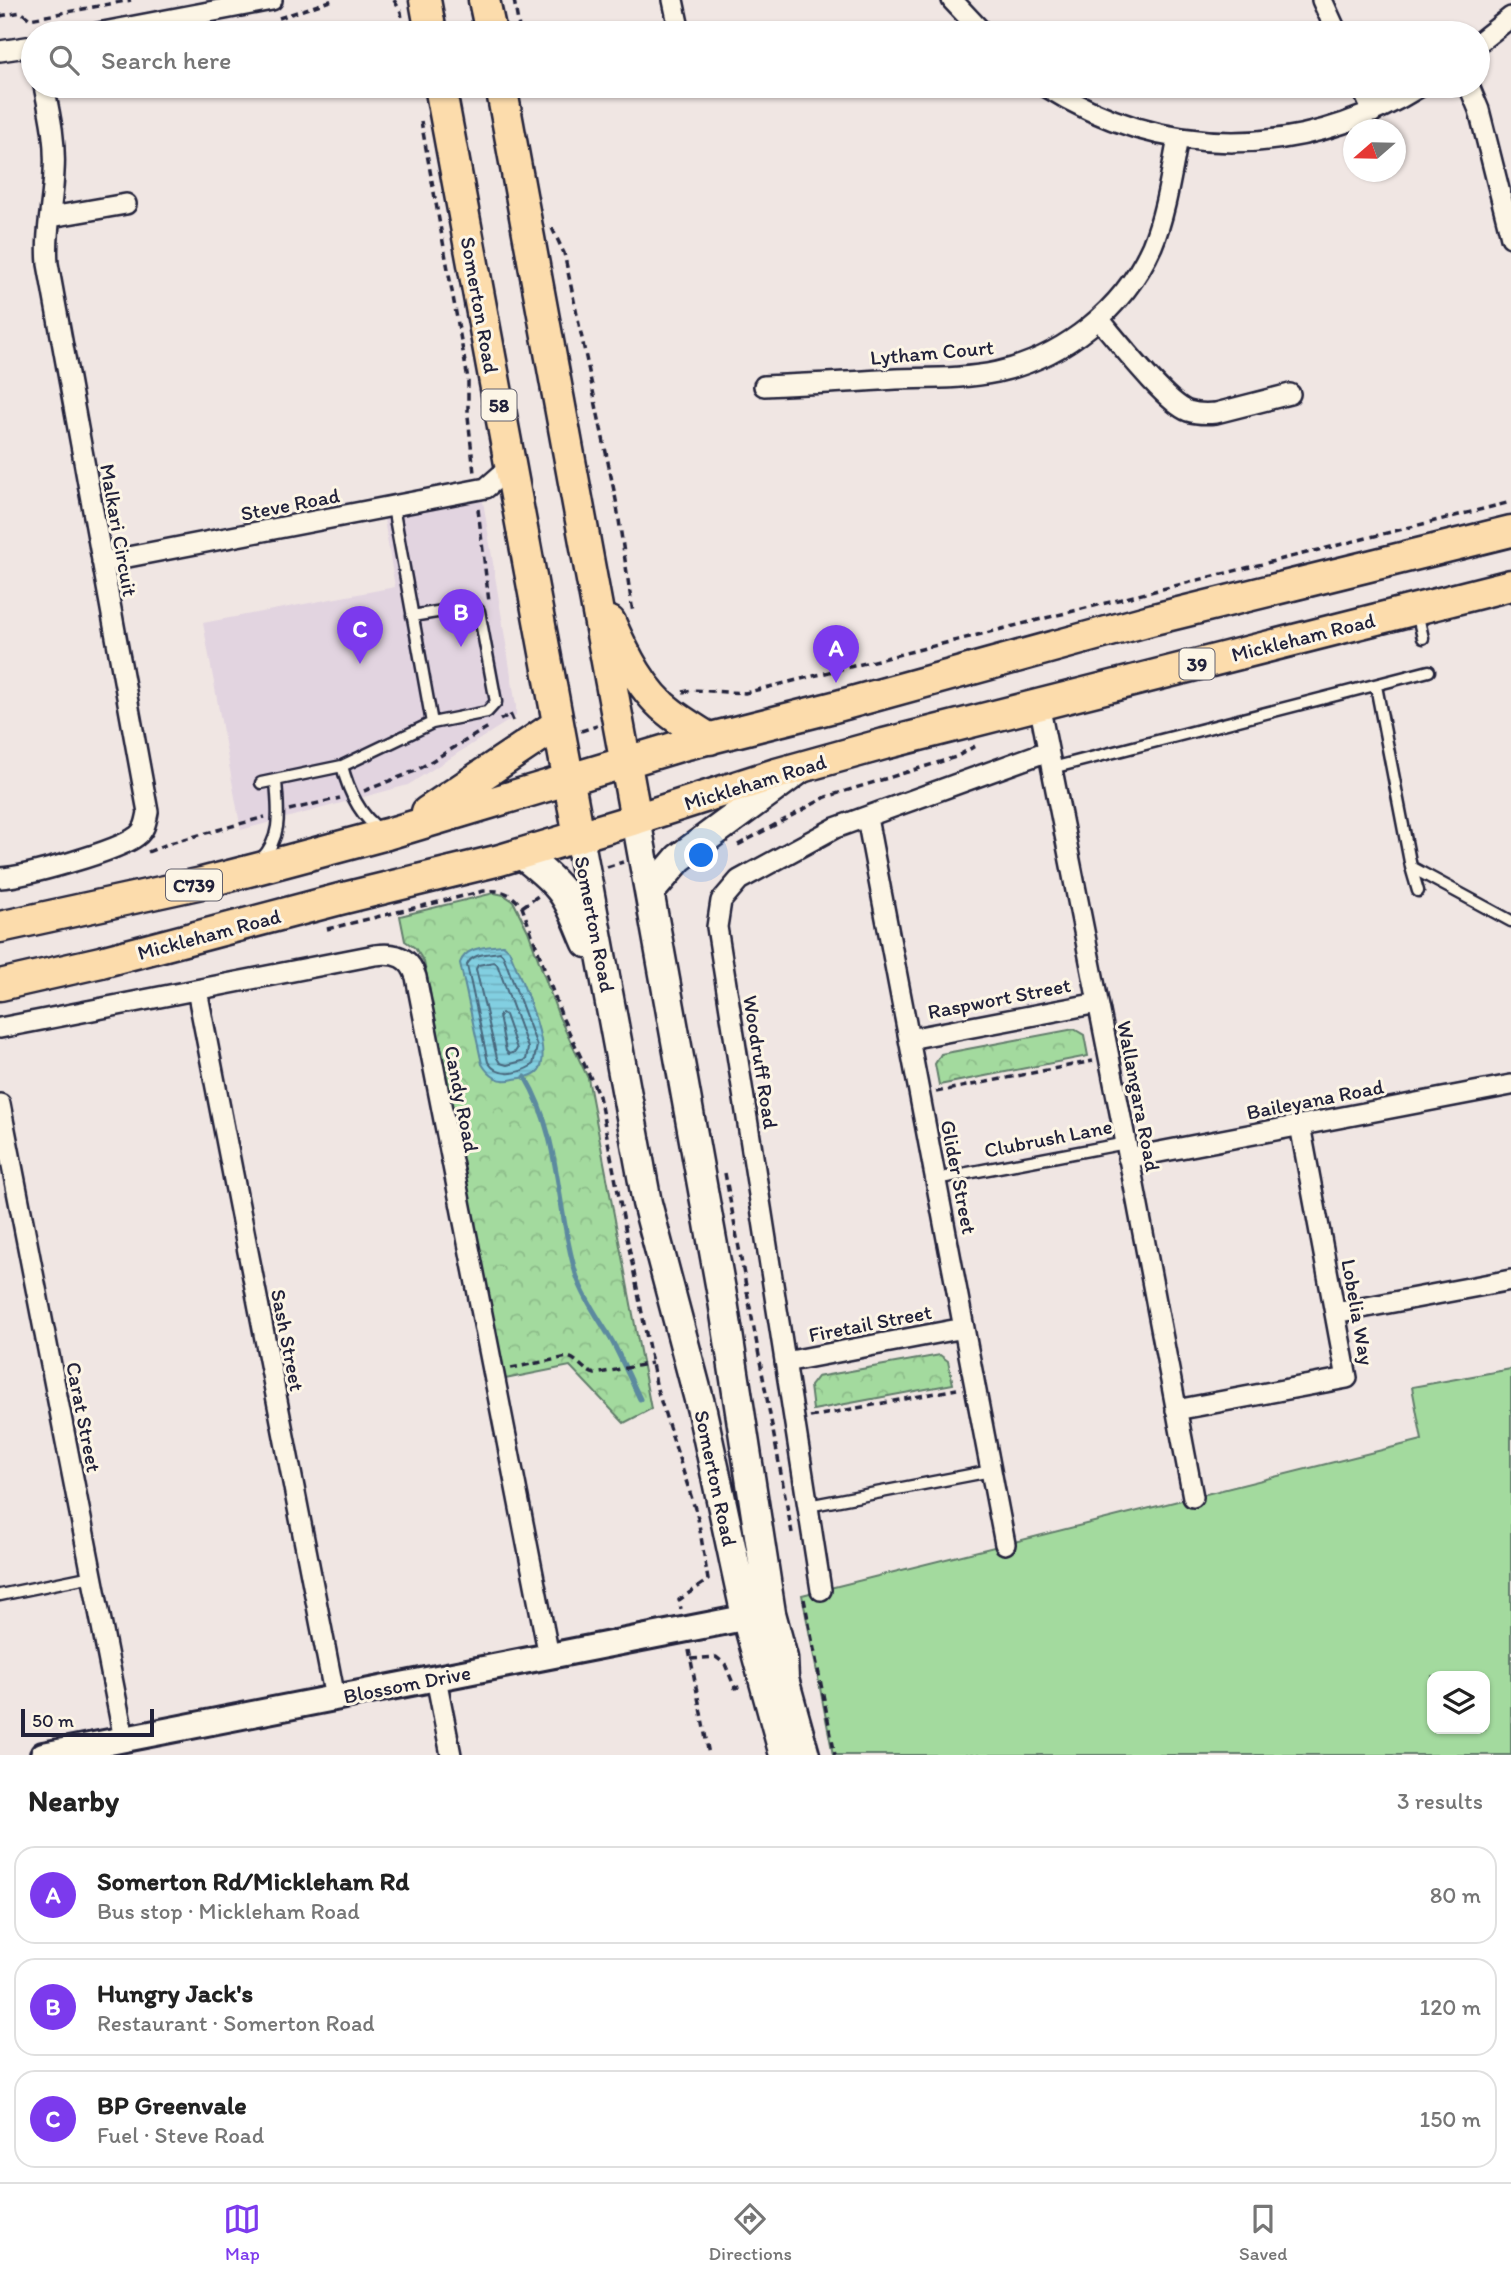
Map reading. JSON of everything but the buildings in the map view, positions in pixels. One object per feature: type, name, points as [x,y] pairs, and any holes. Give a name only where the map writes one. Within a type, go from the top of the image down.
[{"type":"main road","points":[[425,0],[429,21]]},
{"type":"main road","points":[[484,0],[488,21]]},
{"type":"main road","name":"Somerton Road","points":[[442,98],[647,1203],[759,1615],[783,1658],[784,1679],[801,1751]]},
{"type":"main road","name":"Somerton Road","points":[[502,98],[723,1301],[759,1615]]},
{"type":"main road","points":[[626,762],[1154,619],[1511,531]]},
{"type":"main road","points":[[592,580],[624,652],[651,692],[670,713],[710,739]]},
{"type":"main road","name":"Mickleham Road","points":[[0,985],[101,962],[521,854],[805,765],[1511,585]]},
{"type":"main road","points":[[387,834],[440,805],[527,746],[559,731]]},
{"type":"main road","name":"C739","points":[[0,927],[236,874],[387,834],[626,762]]},
{"type":"main road","points":[[650,892],[679,858],[805,765]]},
{"type":"main road","points":[[521,854],[555,884],[573,910],[608,990]]},
{"type":"street","points":[[161,21],[272,0]]},
{"type":"street","points":[[673,0],[677,21]]},
{"type":"street","points":[[952,0],[972,21]]},
{"type":"street","points":[[1322,0],[1332,21]]},
{"type":"street","points":[[1490,34],[1511,17]]},
{"type":"street","points":[[1,48],[21,47]]},
{"type":"street","name":"Malkari Circuit","points":[[0,878],[82,859],[127,842],[138,836],[146,826],[148,812],[48,264],[46,243],[51,217],[54,133],[47,98]]},
{"type":"street","points":[[1067,98],[1100,116],[1135,128],[1178,138],[1226,142],[1274,140],[1327,129],[1373,112],[1399,98]]},
{"type":"street","points":[[1367,98],[1373,112]]},
{"type":"street","points":[[1474,98],[1511,237]]},
{"type":"street","name":"Lytham Court","points":[[764,386],[976,375],[998,372],[1058,348],[1099,319],[1124,294],[1151,247],[1160,225],[1178,138]]},
{"type":"street","points":[[51,217],[126,204]]},
{"type":"street","points":[[1099,319],[1168,397],[1187,411],[1206,414],[1290,394]]},
{"type":"street","points":[[481,489],[510,467]]},
{"type":"street","points":[[481,489],[501,493],[517,505]]},
{"type":"street","name":"Steve Road","points":[[102,562],[481,489]]},
{"type":"street","name":"Wallangara Road","points":[[1038,704],[1193,1497]]},
{"type":"street","name":"Woodruff Road","points":[[821,1590],[717,927],[721,901],[739,880],[835,828],[1050,759]]},
{"type":"street","name":"Glider Street","points":[[867,818],[1005,1544]]},
{"type":"street","name":"Candy Road","points":[[0,1028],[384,954],[398,955],[410,962],[416,977],[549,1657]]},
{"type":"street","name":"Sash Street","points":[[197,990],[335,1699]]},
{"type":"street","name":"Raspwort Street","points":[[909,1038],[1098,1003]]},
{"type":"street","name":"Baileyana Road","points":[[1127,1151],[1300,1125],[1511,1085]]},
{"type":"street","name":"Carat Street","points":[[0,1104],[124,1739]]},
{"type":"street","name":"Lobelia Way","points":[[1176,1410],[1347,1378],[1300,1125]]},
{"type":"street","points":[[1335,1313],[1511,1280]]},
{"type":"street","name":"Firetail Street","points":[[785,1362],[964,1328]]},
{"type":"street","name":"Blossom Drive","points":[[43,1755],[759,1615]]},
{"type":"street","points":[[436,1678],[451,1755]]},
{"type":"lane","points":[[393,507],[432,723]]},
{"type":"lane","points":[[261,783],[342,766],[432,723],[488,712],[496,702],[479,611],[474,606],[412,616]]},
{"type":"lane","points":[[1416,608],[1423,638]]},
{"type":"lane","points":[[1050,759],[1429,671]]},
{"type":"lane","points":[[1376,685],[1418,891]]},
{"type":"lane","points":[[342,766],[352,796],[366,817],[387,834]]},
{"type":"lane","points":[[236,874],[258,863],[271,849],[279,823],[276,781]]},
{"type":"lane","points":[[1411,867],[1511,921]]},
{"type":"lane","name":"Clubrush Lane","points":[[936,1179],[1127,1151]]},
{"type":"lane","points":[[808,1506],[991,1471]]},
{"type":"lane","points":[[0,1595],[92,1576]]},
{"type":"path","points":[[0,16],[21,12],[30,19],[131,0]]},
{"type":"path","points":[[394,0],[401,12],[402,21]]},
{"type":"path","points":[[514,0],[518,21]]},
{"type":"path","points":[[419,112],[468,379],[468,416],[481,489],[490,607]]},
{"type":"path","points":[[549,222],[564,253],[616,500],[634,619]]},
{"type":"path","points":[[1455,516],[1511,502]]},
{"type":"path","points":[[675,685],[684,692]]},
{"type":"path","points":[[509,706],[510,714],[527,746]]},
{"type":"path","points":[[145,853],[170,843],[278,813],[352,796],[415,771],[510,714]]},
{"type":"path","points":[[559,731],[618,719]]},
{"type":"path","points":[[586,874],[643,856]]},
{"type":"path","points":[[522,907],[555,884]]},
{"type":"path","points":[[315,932],[484,891],[501,890],[513,895],[522,907],[562,1017],[599,1096],[657,1389],[698,1518],[708,1580],[679,1600],[709,1755]]},
{"type":"path","points":[[920,1095],[1109,1058]]},
{"type":"path","points":[[492,1369],[568,1357],[575,1359],[591,1373],[652,1363]]},
{"type":"path","points":[[794,1420],[975,1386]]},
{"type":"shaded area","points":[[483,501],[516,716],[408,785],[241,830],[203,623],[395,587],[384,519]]},
{"type":"green space","points":[[494,893],[513,901],[528,931],[559,1017],[588,1078],[651,1409],[624,1423],[570,1366],[505,1379],[424,962],[415,948],[405,941],[400,916]]},
{"type":"green space","points":[[1074,1029],[1084,1035],[1088,1056],[939,1085],[935,1064],[941,1054]]},
{"type":"green space","points":[[940,1355],[948,1361],[953,1384],[813,1410],[810,1386],[817,1377]]},
{"type":"green space","points":[[1511,1369],[1511,1755],[833,1755],[802,1595],[1422,1440],[1412,1387]]},
{"type":"water","points":[[503,945],[509,950],[533,1011],[542,1046],[539,1070],[524,1078],[504,1080],[492,1076],[482,1064],[460,963],[472,950]]},
{"type":"waterway","points":[[525,1077],[537,1100],[552,1149],[570,1249],[579,1283],[612,1341],[640,1399]]},
{"type":"place","name":"Hungry Jack's","points":[[461,647]]},
{"type":"place","name":"BP Greenvale","points":[[360,664]]},
{"type":"place","name":"Somerton Rd/Mickleham Rd","points":[[836,683]]}]
